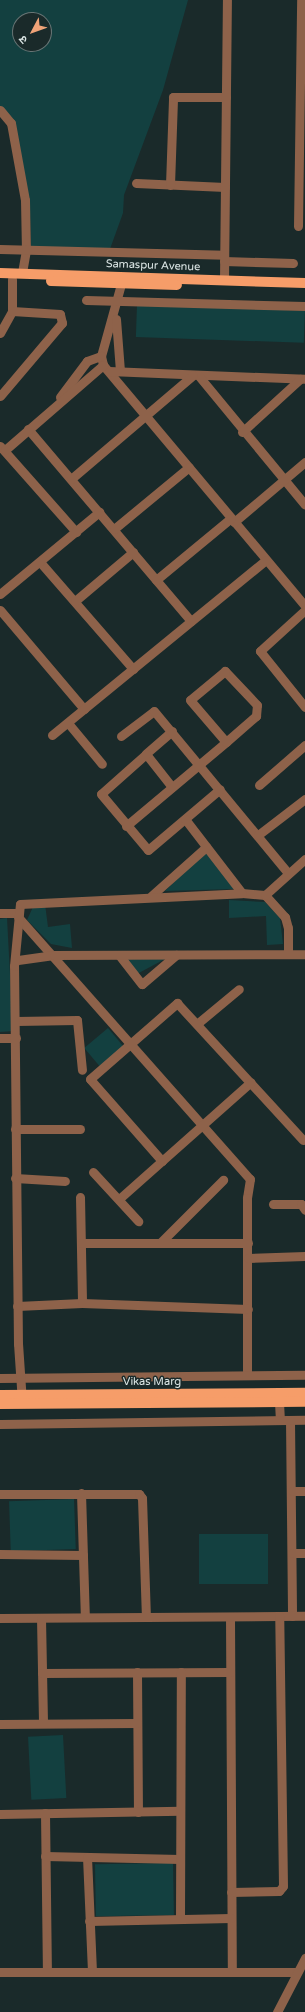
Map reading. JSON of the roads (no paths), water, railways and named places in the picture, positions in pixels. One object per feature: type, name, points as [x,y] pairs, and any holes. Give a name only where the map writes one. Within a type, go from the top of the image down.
[{"type":"main road","name":"Samaspur Avenue","points":[[0,273],[305,283]]},
{"type":"main road","name":"Samaspur Avenue","points":[[0,279],[121,284],[305,288]]},
{"type":"main road","name":"Vikas Marg","points":[[0,1404],[22,1399],[305,1393]]},
{"type":"main road","name":"Vikas Marg","points":[[0,1395],[22,1399],[305,1402]]},
{"type":"street","points":[[224,280],[227,0]]},
{"type":"street","points":[[298,226],[301,0]]},
{"type":"street","points":[[170,185],[173,97],[226,97]]},
{"type":"street","points":[[0,110],[11,123],[25,200],[26,250],[22,273]]},
{"type":"street","points":[[136,183],[225,187]]},
{"type":"street","points":[[0,249],[224,258],[293,264]]},
{"type":"street","points":[[0,333],[12,311],[12,279]]},
{"type":"street","points":[[76,532],[2,448],[28,429],[56,403],[104,364],[116,314],[121,284]]},
{"type":"street","points":[[86,300],[118,299],[305,306]]},
{"type":"street","points":[[0,396],[62,323],[60,314],[12,311]]},
{"type":"street","points":[[116,314],[120,371]]},
{"type":"street","points":[[56,403],[77,371],[87,361],[104,364],[120,371],[303,379]]},
{"type":"street","points":[[104,364],[146,413],[232,520],[305,606]]},
{"type":"street","points":[[71,479],[146,413],[196,375]]},
{"type":"street","points":[[196,375],[242,432],[305,505]]},
{"type":"street","points":[[242,432],[303,379]]},
{"type":"street","points":[[28,429],[192,621]]},
{"type":"street","points":[[156,580],[305,462]]},
{"type":"street","points":[[114,530],[188,467]]},
{"type":"street","points":[[0,594],[99,512]]},
{"type":"street","points":[[75,601],[133,552]]},
{"type":"street","points":[[52,735],[266,560]]},
{"type":"street","points":[[40,562],[133,669]]},
{"type":"street","points":[[0,610],[84,709]]},
{"type":"street","points":[[304,702],[260,651],[305,610]]},
{"type":"street","points":[[126,826],[226,742],[258,711],[225,670],[190,700],[226,742]]},
{"type":"street","points":[[121,736],[154,711],[288,873]]},
{"type":"street","points":[[68,723],[102,764]]},
{"type":"street","points":[[172,731],[101,794],[126,826],[148,850],[220,789]]},
{"type":"street","points":[[259,785],[305,745]]},
{"type":"street","points":[[146,754],[172,787]]},
{"type":"street","points":[[258,835],[305,799]]},
{"type":"street","points":[[185,819],[242,893]]},
{"type":"street","points":[[151,896],[206,847]]},
{"type":"street","points":[[265,895],[305,859]]},
{"type":"street","points":[[22,1399],[19,1379],[17,1306],[15,1178],[16,1020],[14,966],[18,960],[18,915],[20,904],[151,896],[242,893],[265,895],[288,922],[288,954]]},
{"type":"street","points":[[0,913],[18,915],[250,1179],[247,1375]]},
{"type":"street","points":[[18,960],[54,955],[305,954]]},
{"type":"street","points":[[119,955],[142,984],[176,955]]},
{"type":"street","points":[[198,1023],[239,989]]},
{"type":"street","points":[[162,1161],[90,1079],[174,1003],[180,1002],[302,1140]]},
{"type":"street","points":[[16,1020],[77,1020],[82,1070]]},
{"type":"street","points":[[0,1038],[16,1038]]},
{"type":"street","points":[[119,1199],[251,1082]]},
{"type":"street","points":[[16,1129],[80,1129]]},
{"type":"street","points":[[93,1172],[138,1221]]},
{"type":"street","points":[[15,1178],[65,1181]]},
{"type":"street","points":[[161,1242],[223,1180]]},
{"type":"street","points":[[80,1197],[82,1303]]},
{"type":"street","points":[[273,1204],[301,1204],[305,1210]]},
{"type":"street","points":[[82,1243],[248,1243]]},
{"type":"street","points":[[248,1258],[305,1256]]},
{"type":"street","points":[[17,1306],[82,1303],[248,1309]]},
{"type":"street","points":[[0,1378],[19,1379],[305,1374]]},
{"type":"street","points":[[279,1402],[280,1420]]},
{"type":"street","points":[[290,1420],[293,1553],[292,1616]]},
{"type":"street","points":[[0,1424],[305,1420]]},
{"type":"street","points":[[292,1491],[305,1491]]},
{"type":"street","points":[[0,1494],[134,1492],[142,1498],[146,1617]]},
{"type":"street","points":[[81,1493],[85,1618]]},
{"type":"street","points":[[293,1553],[305,1553]]},
{"type":"street","points":[[0,1554],[83,1555]]},
{"type":"street","points":[[231,1892],[279,1891],[283,1886],[279,1616]]},
{"type":"street","points":[[0,1618],[305,1616]]},
{"type":"street","points":[[230,1617],[232,1971]]},
{"type":"street","points":[[41,1618],[43,1723]]},
{"type":"street","points":[[137,1672],[138,1812]]},
{"type":"street","points":[[180,1919],[181,1672]]},
{"type":"street","points":[[42,1673],[230,1672]]},
{"type":"street","points":[[0,1724],[137,1723]]},
{"type":"street","points":[[0,1814],[180,1811]]},
{"type":"street","points":[[45,1813],[47,1972]]},
{"type":"street","points":[[45,1856],[180,1859]]},
{"type":"street","points":[[87,1857],[92,1971]]},
{"type":"street","points":[[89,1921],[231,1918]]},
{"type":"street","points":[[277,2012],[305,1958]]},
{"type":"street","points":[[0,1972],[297,1972]]}]
